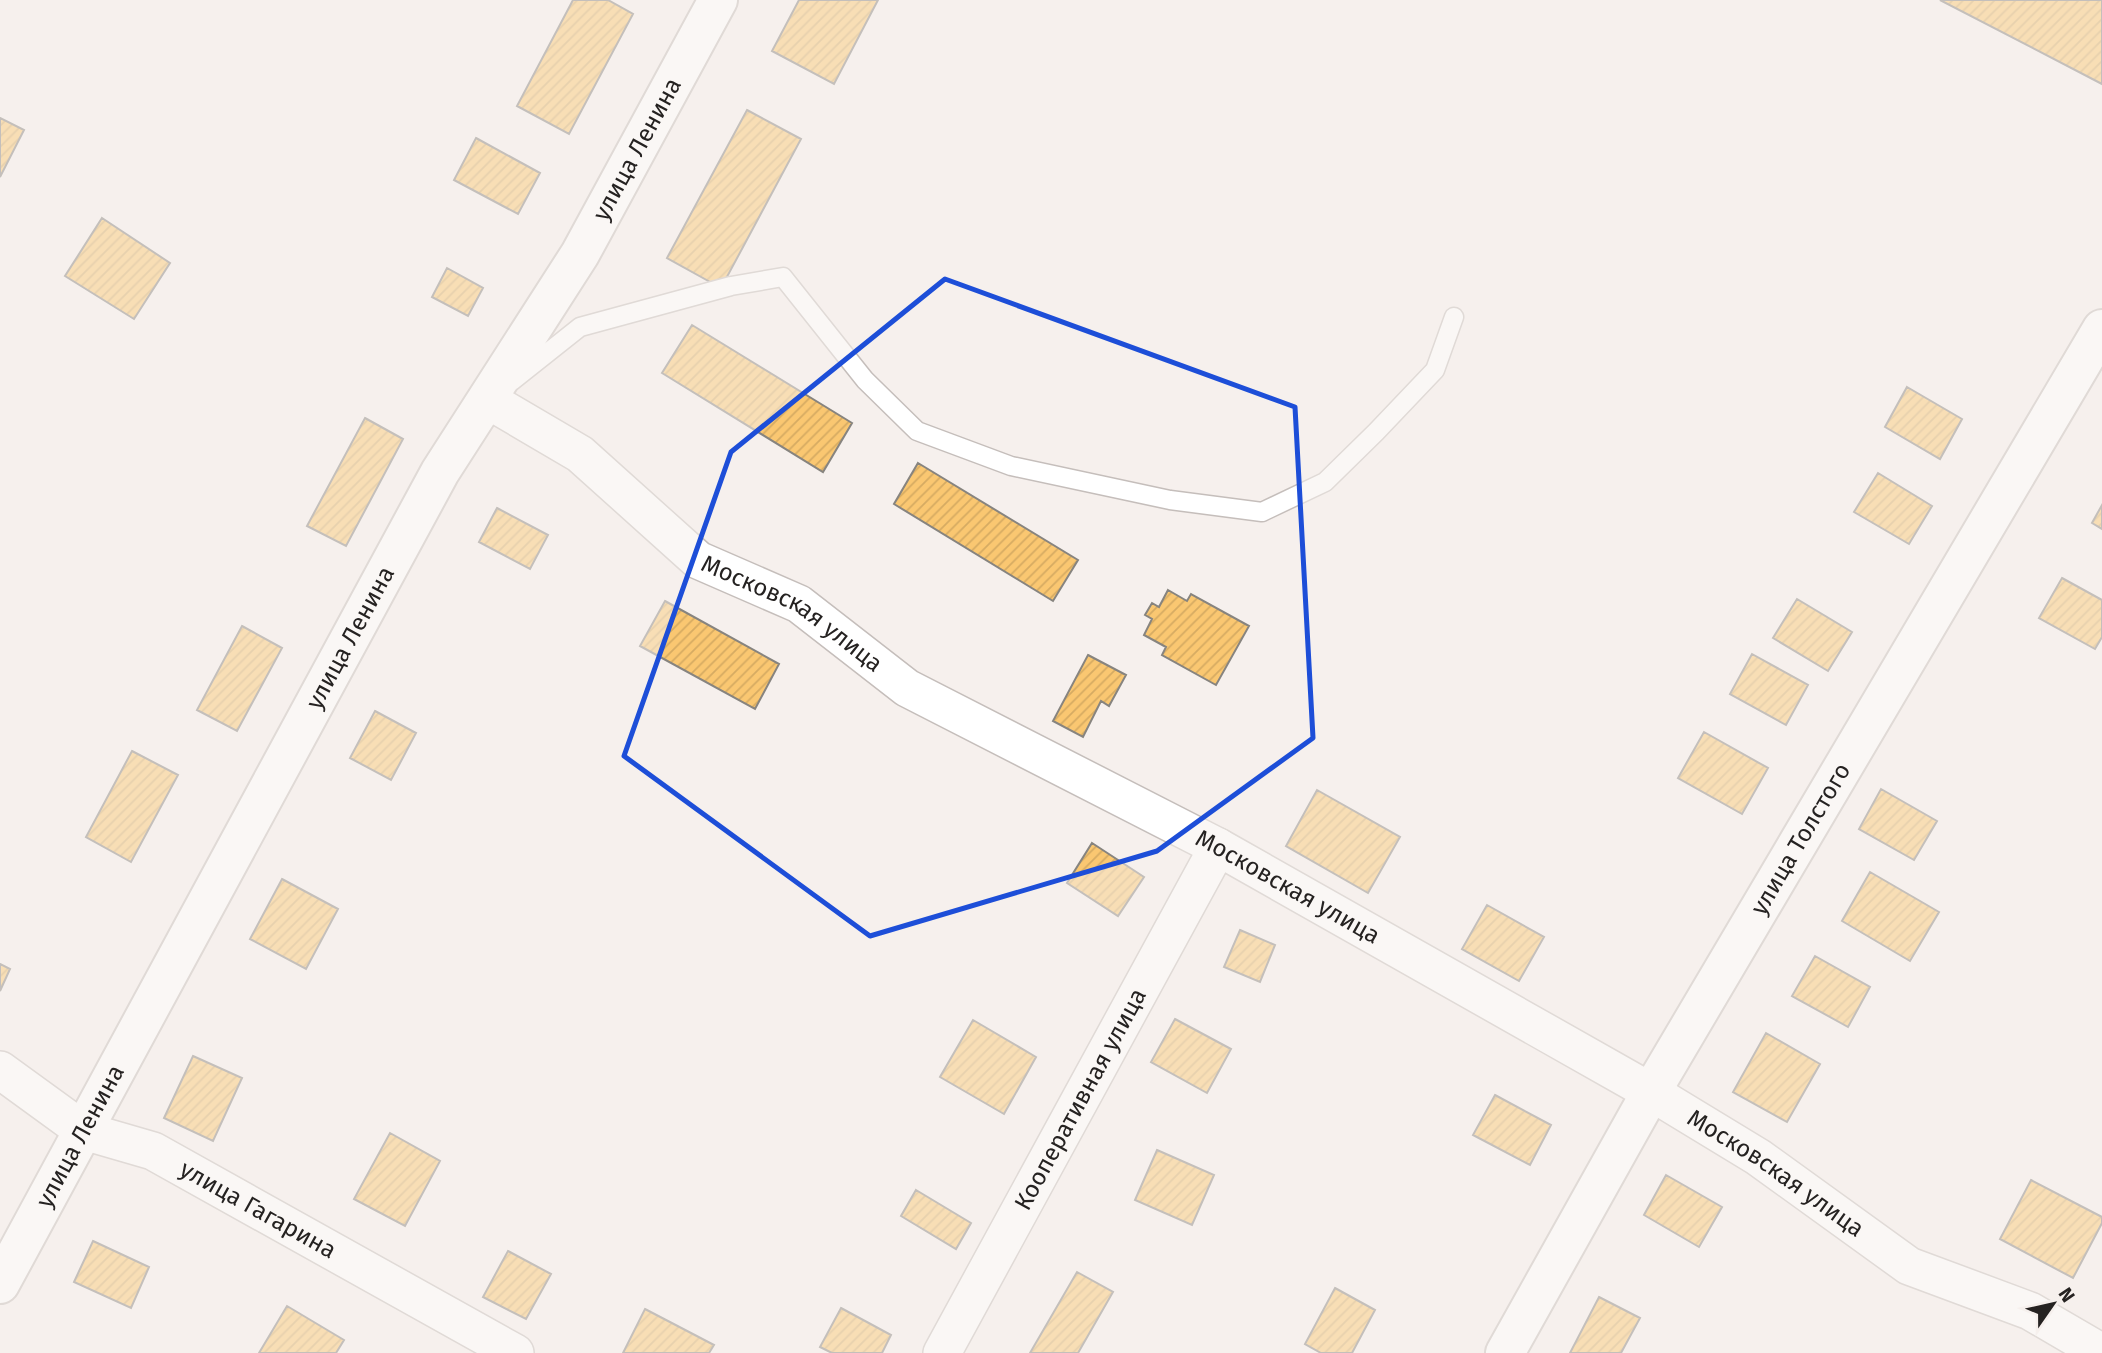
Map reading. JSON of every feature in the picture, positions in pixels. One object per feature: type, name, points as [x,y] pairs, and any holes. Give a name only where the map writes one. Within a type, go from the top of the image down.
[{"type":"street","name":"улица Ленина","points":[[0,1284],[440,472],[580,254],[718,0]]},
{"type":"street","name":"улица Толстого","points":[[1505,1353],[1651,1092],[2102,329]]},
{"type":"street","name":"Московская улица","points":[[488,400],[580,453],[698,560],[799,604],[907,688],[1218,847],[1651,1092],[1758,1157],[1909,1266],[2030,1311],[2102,1353]]},
{"type":"street","name":"Кооперативная улица","points":[[942,1353],[1218,847]]},
{"type":"street","name":"улица Гагарина","points":[[0,1070],[84,1131],[153,1151],[515,1353]]},
{"type":"lane","points":[[488,400],[580,327],[731,286],[783,277],[865,380],[917,431],[1011,466],[1170,500],[1262,512],[1325,482],[1376,432],[1435,370],[1454,317]]},
{"type":"highlighted area","points":[[945,279],[1295,407],[1313,738],[1157,851],[870,936],[624,756],[731,452]]},
{"type":"building","points":[[573,0],[608,0],[633,14],[569,134],[517,106]]},
{"type":"building","points":[[799,0],[878,0],[834,84],[772,51]]},
{"type":"building","points":[[1940,0],[2102,0],[2102,84]]},
{"type":"building","points":[[747,110],[801,139],[721,288],[667,258]]},
{"type":"building","points":[[0,118],[24,130],[0,177]]},
{"type":"building","points":[[476,138],[540,173],[518,214],[454,180]]},
{"type":"building","points":[[102,218],[170,263],[134,319],[65,276]]},
{"type":"building","points":[[447,268],[483,288],[468,316],[432,297]]},
{"type":"building","points":[[692,325],[852,423],[823,472],[662,373]]},
{"type":"building","points":[[1907,387],[1962,419],[1940,459],[1885,427]]},
{"type":"building","points":[[365,418],[403,439],[346,546],[307,526]]},
{"type":"building","points":[[918,463],[1078,560],[1053,601],[894,504]]},
{"type":"building","points":[[1878,473],[1932,506],[1909,544],[1854,512]]},
{"type":"building","points":[[2102,505],[2102,529],[2092,523]]},
{"type":"building","points":[[497,508],[548,535],[530,569],[479,542]]},
{"type":"building","points":[[2062,578],[2102,600],[2102,637],[2095,649],[2039,618]]},
{"type":"building","points":[[1168,590],[1187,601],[1191,594],[1249,626],[1216,685],[1162,655],[1166,647],[1144,635],[1152,619],[1145,615],[1152,603],[1159,607]]},
{"type":"building","points":[[1797,599],[1852,632],[1828,671],[1773,638]]},
{"type":"building","points":[[665,601],[779,664],[755,709],[640,646]]},
{"type":"building","points":[[242,626],[282,648],[237,731],[197,710]]},
{"type":"building","points":[[1752,654],[1808,685],[1786,725],[1730,694]]},
{"type":"building","points":[[1088,655],[1126,675],[1109,706],[1101,701],[1083,737],[1053,721]]},
{"type":"building","points":[[375,711],[416,733],[391,780],[350,758]]},
{"type":"building","points":[[1704,732],[1768,768],[1742,814],[1678,778]]},
{"type":"building","points":[[132,751],[178,775],[131,862],[86,837]]},
{"type":"building","points":[[1881,789],[1937,821],[1914,860],[1859,829]]},
{"type":"building","points":[[1317,790],[1400,837],[1368,893],[1286,846]]},
{"type":"building","points":[[1092,843],[1144,877],[1118,916],[1067,883]]},
{"type":"building","points":[[1870,872],[1939,912],[1910,961],[1842,921]]},
{"type":"building","points":[[282,879],[338,909],[306,969],[250,939]]},
{"type":"building","points":[[1487,905],[1544,937],[1519,981],[1462,949]]},
{"type":"building","points":[[1240,930],[1275,945],[1260,982],[1224,967]]},
{"type":"building","points":[[1815,956],[1870,987],[1848,1027],[1792,996]]},
{"type":"building","points":[[0,964],[10,969],[0,991]]},
{"type":"building","points":[[1175,1019],[1231,1049],[1207,1093],[1151,1062]]},
{"type":"building","points":[[973,1020],[1036,1057],[1004,1114],[940,1077]]},
{"type":"building","points":[[1766,1033],[1820,1064],[1787,1122],[1733,1092]]},
{"type":"building","points":[[193,1056],[242,1078],[213,1141],[164,1118]]},
{"type":"building","points":[[1495,1095],[1551,1125],[1530,1165],[1473,1135]]},
{"type":"building","points":[[390,1133],[440,1161],[405,1226],[354,1199]]},
{"type":"building","points":[[1157,1150],[1214,1175],[1192,1225],[1135,1200]]},
{"type":"building","points":[[1666,1175],[1722,1207],[1699,1247],[1644,1215]]},
{"type":"building","points":[[2031,1180],[2102,1217],[2102,1223],[2073,1278],[2000,1239]]},
{"type":"building","points":[[916,1190],[971,1223],[956,1249],[901,1216]]},
{"type":"building","points":[[93,1241],[149,1267],[131,1308],[74,1282]]},
{"type":"building","points":[[508,1251],[551,1274],[526,1319],[483,1297]]},
{"type":"building","points":[[1077,1272],[1113,1292],[1078,1353],[1030,1353]]},
{"type":"building","points":[[1335,1288],[1375,1310],[1352,1353],[1321,1353],[1305,1344]]},
{"type":"building","points":[[1599,1297],[1640,1318],[1621,1353],[1570,1353]]},
{"type":"building","points":[[287,1306],[344,1340],[336,1353],[259,1353]]},
{"type":"building","points":[[841,1308],[891,1335],[882,1353],[832,1353],[820,1347]]},
{"type":"building","points":[[645,1309],[714,1345],[709,1353],[623,1353]]}]
